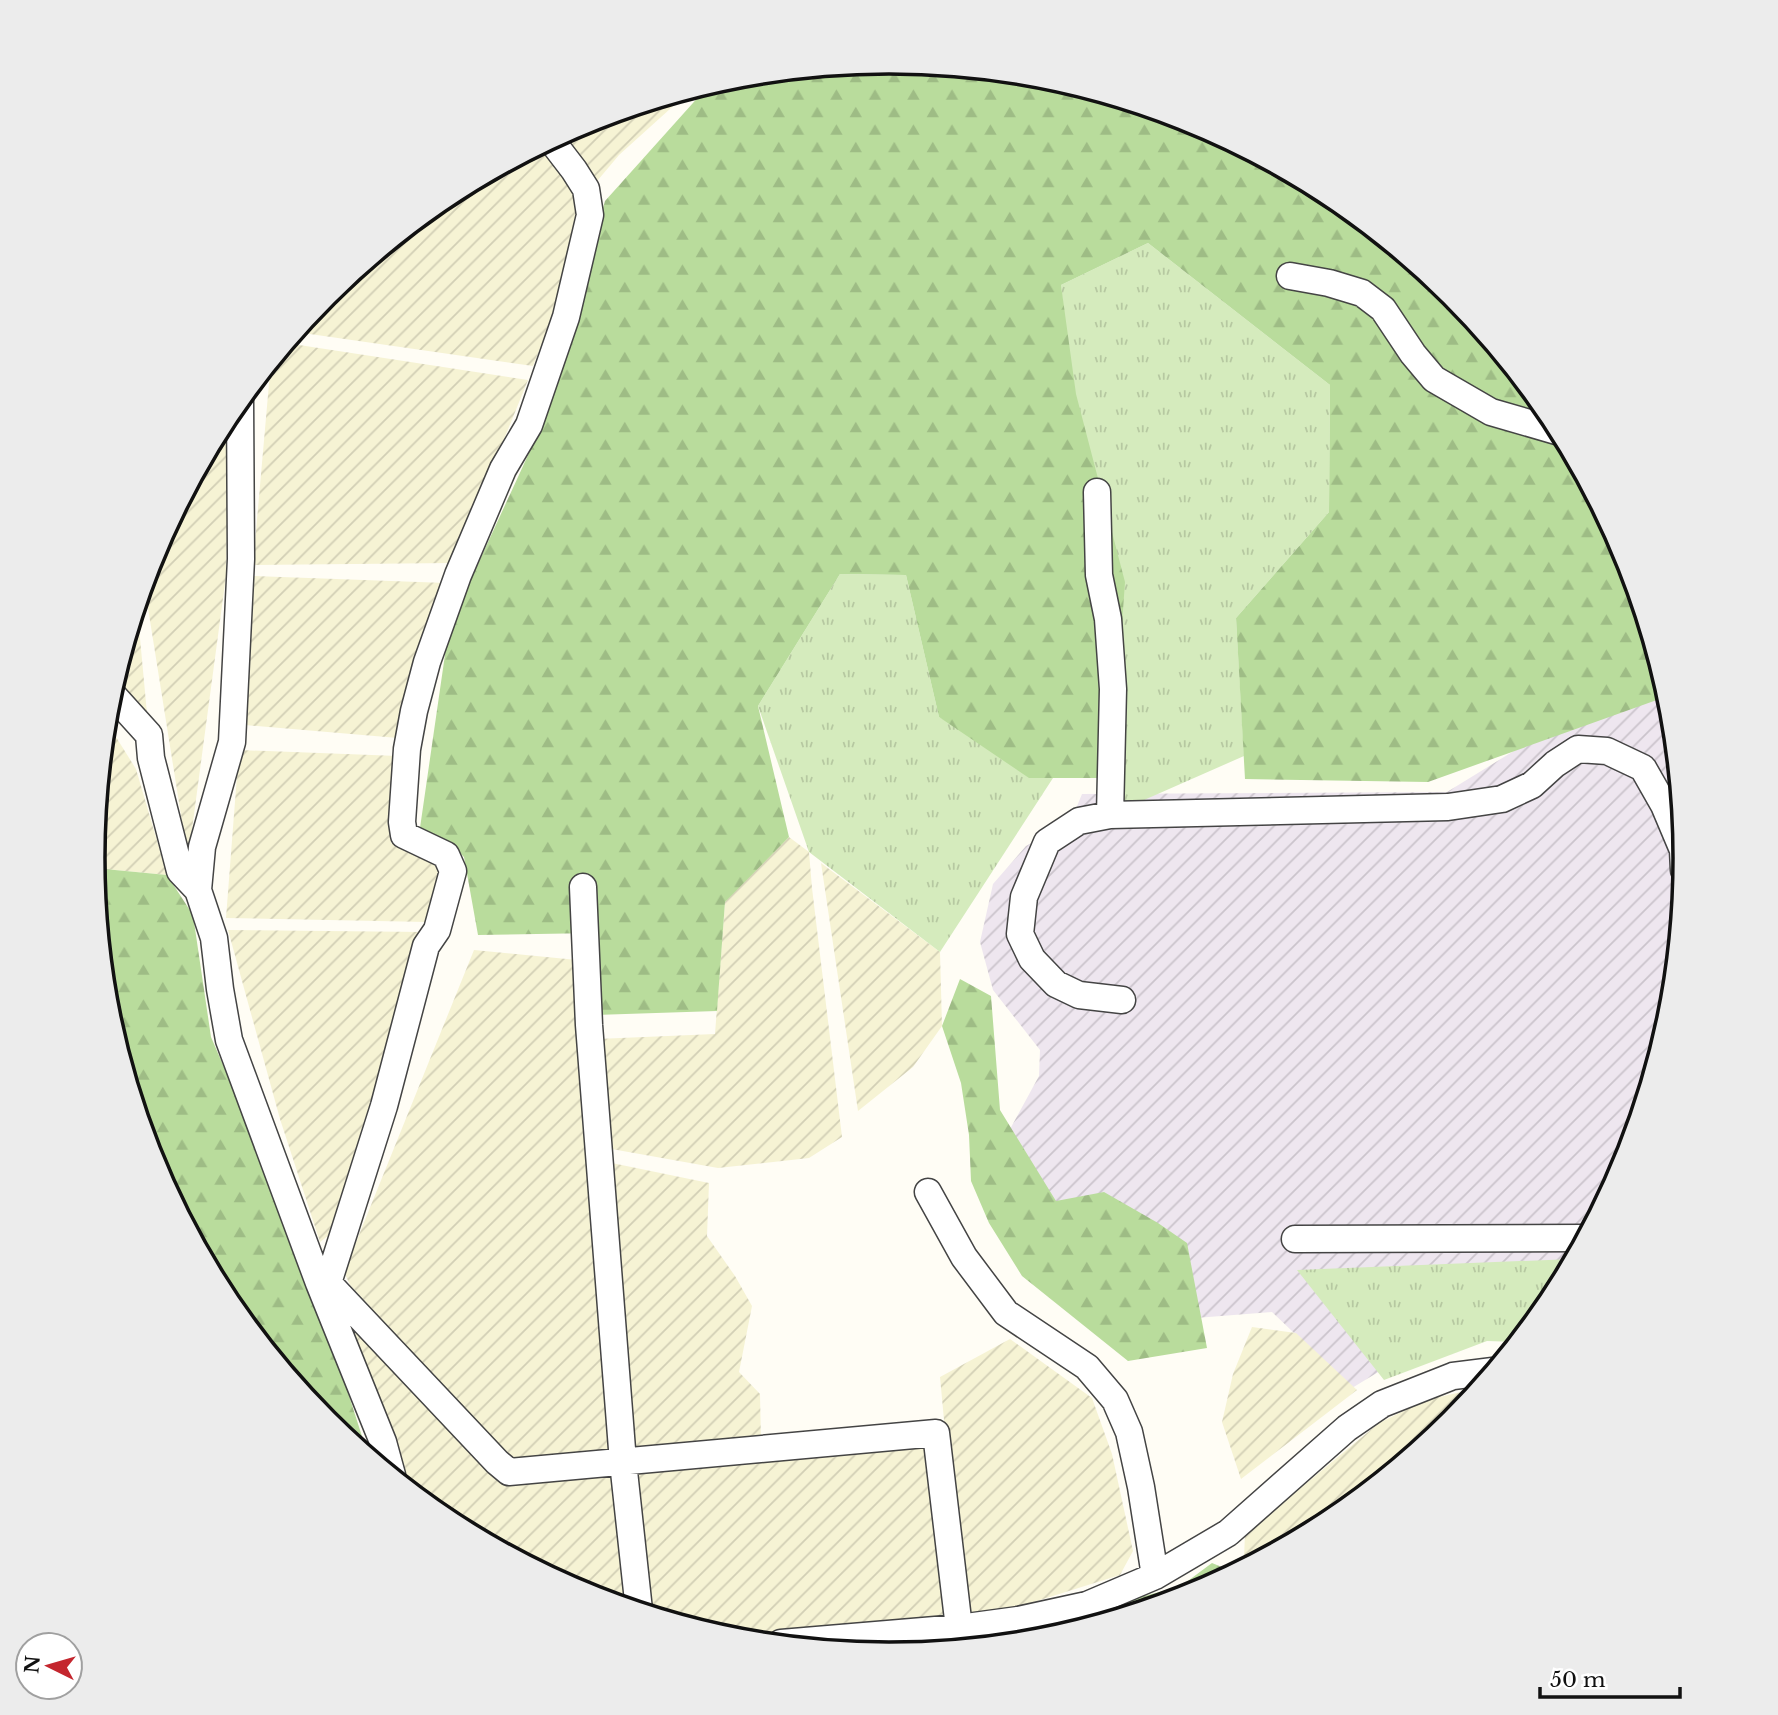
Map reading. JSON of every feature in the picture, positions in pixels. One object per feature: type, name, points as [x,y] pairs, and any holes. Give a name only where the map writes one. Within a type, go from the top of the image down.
[{"type":"street","points":[[324,1283],[384,1106],[426,946],[437,930],[453,871],[446,855],[404,835],[402,822],[407,749],[414,711],[427,662],[458,575],[503,470],[529,425],[566,317],[590,215],[586,189],[557,147]]},
{"type":"street","points":[[1290,276],[1329,283],[1362,293],[1383,309],[1413,354],[1434,379],[1491,412],[1544,427]]},
{"type":"street","points":[[240,418],[241,559],[232,743],[202,847],[198,890],[214,938],[229,1040],[324,1283],[388,1460]]},
{"type":"street","points":[[1097,492],[1099,575],[1108,620],[1113,689],[1110,816]]},
{"type":"street","points":[[120,703],[149,735],[151,758],[180,871],[198,890]]},
{"type":"street","points":[[1122,1000],[1079,995],[1056,984],[1032,959],[1020,934],[1024,897],[1047,842],[1079,821],[1110,816],[1448,807],[1502,799],[1532,785],[1577,749],[1607,751],[1643,768],[1672,823]]},
{"type":"street","points":[[583,887],[589,1025],[623,1462],[638,1600]]},
{"type":"street","points":[[928,1192],[964,1257],[1006,1313],[1087,1367],[1115,1400],[1129,1432],[1156,1576]]},
{"type":"street","points":[[1295,1239],[1574,1238]]},
{"type":"street","points":[[324,1283],[509,1472],[936,1433],[959,1628]]},
{"type":"street","points":[[828,1639],[959,1628],[1018,1620],[1087,1605],[1156,1576],[1228,1532],[1347,1428],[1382,1404],[1453,1376],[1479,1373]]},
{"type":"shaded area","points":[[677,103],[619,155],[582,199],[553,316],[533,366],[307,334],[372,268],[453,206],[542,154],[589,133]]},
{"type":"shaded area","points":[[297,345],[528,380],[454,563],[253,565],[270,377]]},
{"type":"shaded area","points":[[229,435],[226,576],[188,859],[147,604],[186,511]]},
{"type":"shaded area","points":[[252,576],[446,583],[398,738],[245,725]]},
{"type":"shaded area","points":[[139,631],[149,735],[120,703]]},
{"type":"shaded area","points":[[1644,647],[1658,705],[1666,755],[1673,858],[1666,960],[1658,1010],[1631,1110],[1592,1204],[1568,1250],[1528,1311],[1472,1338],[1380,1371],[1352,1388],[1272,1312],[1183,1319],[1010,1213],[1002,1144],[1039,1076],[1040,1050],[993,990],[980,942],[993,884],[1026,846],[1071,821],[1082,794],[1447,792],[1543,733]]},
{"type":"shaded area","points":[[115,736],[136,769],[167,875],[105,869],[107,806]]},
{"type":"shaded area","points":[[239,750],[398,756],[391,843],[423,855],[441,867],[427,922],[226,918]]},
{"type":"shaded area","points":[[789,837],[809,852],[842,1137],[809,1158],[718,1168],[606,1148],[597,1039],[715,1034],[725,902],[741,879]]},
{"type":"shaded area","points":[[821,863],[940,952],[942,1026],[913,1067],[858,1111]]},
{"type":"shaded area","points":[[228,930],[424,932],[328,1236],[320,1242],[280,1119]]},
{"type":"shaded area","points":[[474,950],[577,960],[614,1451],[513,1458],[350,1285],[344,1272]]},
{"type":"shaded area","points":[[607,1162],[709,1183],[707,1236],[752,1306],[739,1372],[760,1394],[761,1442],[631,1452]]},
{"type":"shaded area","points":[[339,1311],[502,1479],[614,1475],[629,1597],[542,1561],[497,1536],[453,1509],[386,1458]]},
{"type":"shaded area","points":[[1252,1327],[1296,1333],[1357,1390],[1241,1479],[1222,1422],[1233,1374]]},
{"type":"shaded area","points":[[1010,1339],[1092,1398],[1112,1454],[1133,1551],[1120,1575],[979,1619],[962,1613],[940,1377]]},
{"type":"shaded area","points":[[1461,1392],[1406,1447],[1366,1479],[1325,1509],[1244,1557],[1245,1534],[1379,1423],[1426,1400]]},
{"type":"shaded area","points":[[927,1448],[952,1620],[770,1632],[686,1615],[645,1602],[633,1473],[815,1455]]},
{"type":"green space","points":[[838,75],[940,75],[1042,89],[1141,115],[1236,154],[1325,206],[1406,268],[1443,303],[1511,380],[1568,466],[1613,557],[1631,605],[1657,700],[1428,782],[1245,779],[1236,618],[1329,512],[1330,385],[1148,243],[1061,285],[1076,394],[1125,582],[1111,778],[1029,778],[939,717],[906,575],[840,574],[758,706],[789,837],[725,902],[717,1011],[595,1015],[595,933],[478,935],[464,857],[456,849],[420,828],[449,627],[540,429],[605,201],[698,97],[787,80]]},
{"type":"green space","points":[[1148,243],[1330,385],[1329,512],[1236,618],[1244,756],[1110,815],[1061,285]]},
{"type":"green space","points":[[840,574],[906,575],[939,717],[1053,778],[940,952],[809,852],[758,706]]},
{"type":"green space","points":[[105,869],[167,875],[193,915],[211,1037],[302,1249],[363,1438],[300,1374],[267,1335],[237,1293],[186,1204],[165,1158],[147,1110],[120,1010],[112,960]]},
{"type":"green space","points":[[960,979],[991,996],[1000,1110],[1056,1201],[1104,1192],[1187,1243],[1207,1348],[1128,1361],[1022,1276],[989,1223],[971,1181],[969,1135],[961,1083],[942,1026]]},
{"type":"green space","points":[[1562,1259],[1505,1342],[1487,1341],[1384,1380],[1297,1270]]},
{"type":"green space","points":[[1212,1563],[1222,1567],[1189,1582],[1184,1584]]},
{"type":"green space","points":[[1171,1589],[1086,1616],[1115,1604]]}]
